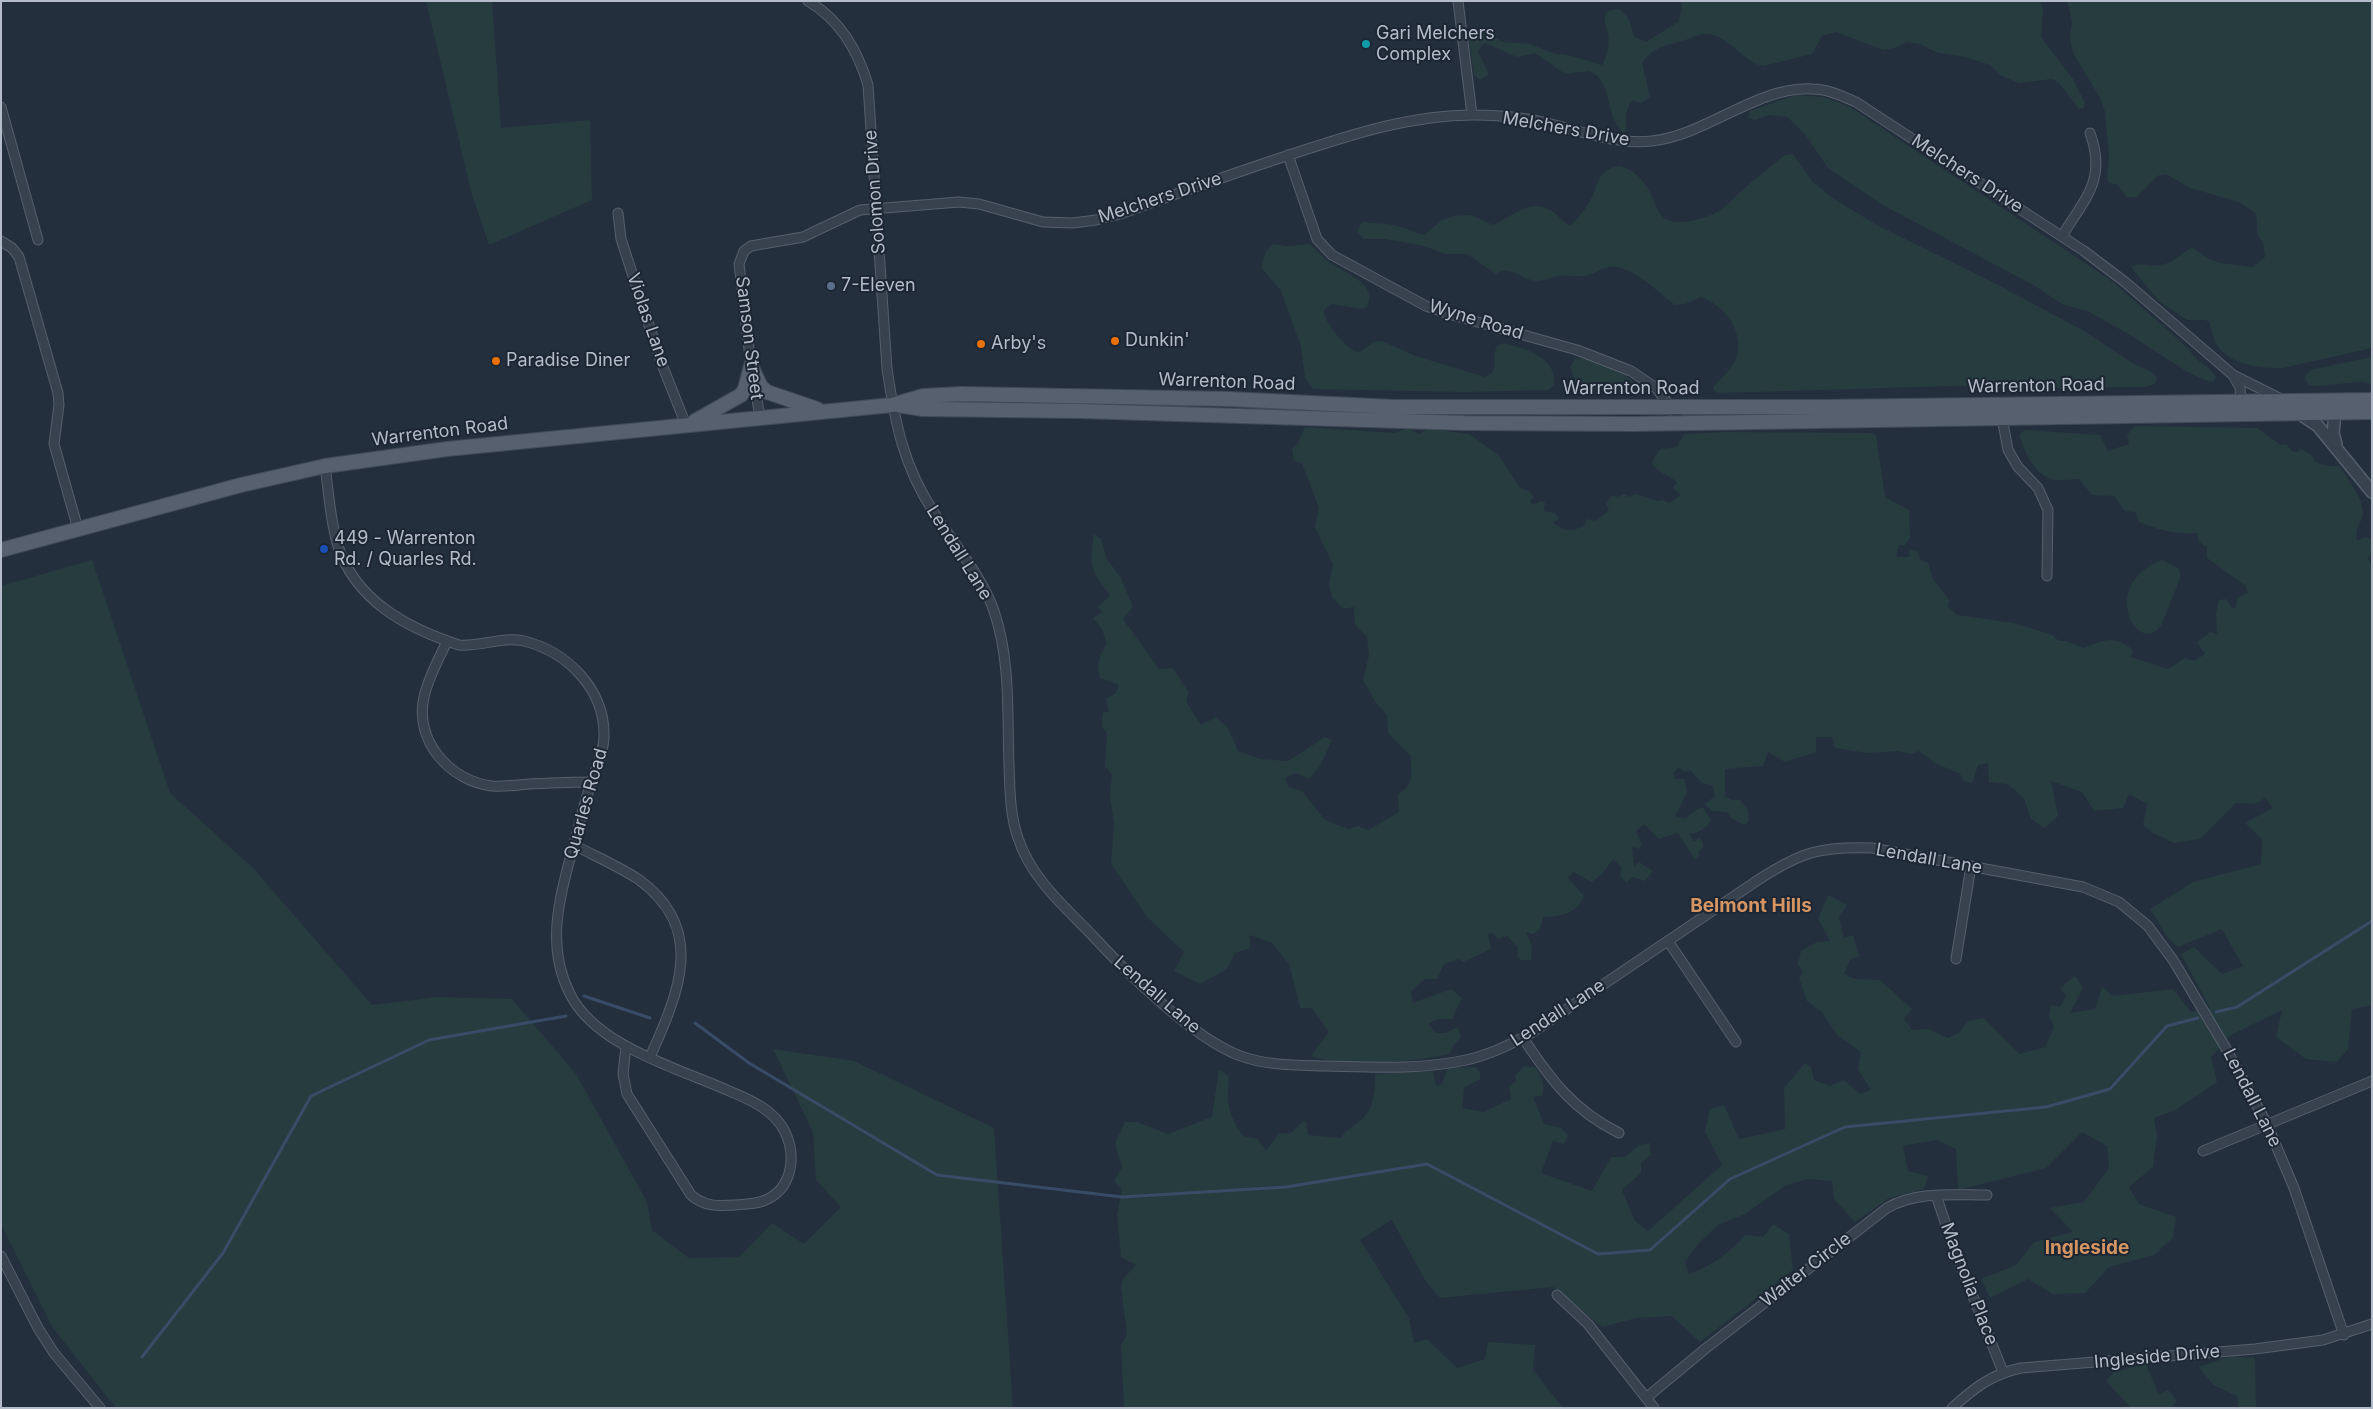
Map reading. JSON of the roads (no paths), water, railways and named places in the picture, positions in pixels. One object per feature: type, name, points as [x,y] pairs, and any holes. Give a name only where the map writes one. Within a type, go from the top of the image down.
[{"type":"main road","points":[[751,366],[761,387],[767,392],[823,411]]},
{"type":"main road","points":[[688,425],[741,395],[745,389],[751,366]]},
{"type":"main road","name":"Warrenton Road","points":[[1,550],[241,485],[325,466],[432,451],[892,404],[923,396],[980,394],[1228,399],[1394,407],[1672,407],[2372,400]]},
{"type":"main road","name":"Warrenton Road","points":[[892,404],[923,409],[1080,411],[1465,423],[1683,424],[2372,412]]},
{"type":"street","name":"Solomon Drive","points":[[808,1],[834,20],[863,67],[868,85],[887,369],[892,404]]},
{"type":"street","points":[[1458,1],[1472,115]]},
{"type":"street","name":"Melchers Drive","points":[[877,209],[959,202],[986,206],[1021,218],[1042,222],[1096,220],[1120,214],[1371,128],[1401,122],[1472,115],[1515,117],[1619,140],[1645,141],[1668,138],[1689,131],[1783,92],[1798,89],[1825,90],[1856,102],[2062,236],[2125,282],[2233,375],[2286,401]]},
{"type":"street","points":[[1,108],[38,240]]},
{"type":"street","points":[[2062,236],[2094,182],[2098,156],[2090,133]]},
{"type":"street","name":"Wyne Road","points":[[1288,155],[1317,238],[1332,255],[1426,306],[1577,350],[1631,371],[1656,388],[1683,424]]},
{"type":"street","name":"Samson Street","points":[[760,417],[751,366],[740,264],[744,251],[758,244],[803,237],[860,210],[877,209]]},
{"type":"street","name":"Violas Lane","points":[[618,213],[621,239],[661,362],[688,425]]},
{"type":"street","points":[[1,241],[12,248],[19,257],[58,394],[59,405],[54,444],[78,529]]},
{"type":"street","points":[[2233,375],[2240,388],[2241,402]]},
{"type":"street","name":"Lendall Lane","points":[[892,404],[900,442],[914,480],[985,590],[1000,628],[1006,667],[1011,802],[1014,822],[1023,852],[1041,881],[1104,948],[1175,1013],[1223,1048],[1258,1061],[1279,1064],[1424,1066],[1483,1056],[1523,1038],[1783,863],[1811,852],[1844,847],[1872,848],[2083,887],[2110,898],[2135,913],[2152,930],[2173,960],[2224,1045],[2267,1124],[2294,1188],[2344,1334]]},
{"type":"street","points":[[2335,413],[2333,432],[2336,446]]},
{"type":"street","points":[[2300,414],[2315,423],[2336,446],[2372,492]]},
{"type":"street","points":[[2002,418],[2008,450],[2017,465],[2038,488],[2048,510],[2047,576]]},
{"type":"street","name":"Quarles Road","points":[[325,466],[336,537],[346,565],[355,580],[375,603],[391,614],[447,641],[470,646],[498,640],[524,641],[554,653],[577,670],[595,696],[603,722],[602,751],[591,782],[558,904],[556,928],[561,971],[570,995],[587,1018],[626,1046],[760,1105],[777,1119],[784,1130],[791,1157],[791,1167],[785,1183],[778,1192],[762,1202],[727,1205],[706,1205],[691,1195],[627,1094],[623,1082],[626,1046]]},
{"type":"street","points":[[447,641],[430,679],[422,709],[427,736],[433,749],[449,767],[468,779],[495,786],[591,782]]},
{"type":"street","points":[[574,845],[638,880],[662,902],[677,929],[681,943],[681,972],[671,1011],[650,1057]]},
{"type":"street","points":[[1956,959],[1971,866]]},
{"type":"street","points":[[1668,941],[1736,1042]]},
{"type":"street","points":[[1523,1038],[1551,1079],[1564,1094],[1585,1114],[1619,1133]]},
{"type":"street","points":[[2203,1151],[2372,1080]]},
{"type":"street","name":"Walter Circle","points":[[1646,1398],[1705,1349],[1886,1208],[1910,1198],[1936,1195],[1987,1195]]},
{"type":"street","name":"Magnolia Place","points":[[1936,1195],[1953,1246],[2003,1372]]},
{"type":"street","points":[[1,1256],[43,1336],[100,1408]]},
{"type":"street","points":[[1557,1295],[1588,1324],[1654,1408]]},
{"type":"street","name":"Ingleside Drive","points":[[1952,1408],[1984,1381],[2003,1372],[2021,1368],[2255,1349],[2323,1340],[2372,1324]]},
{"type":"waterway","points":[[2216,1012],[2237,1007],[2372,921]]},
{"type":"waterway","points":[[584,996],[650,1018]]},
{"type":"waterway","points":[[142,1357],[223,1253],[311,1096],[429,1040],[566,1016]]},
{"type":"waterway","points":[[695,1023],[749,1063],[937,1175],[1122,1197],[1286,1187],[1427,1164],[1598,1254],[1650,1250],[1730,1179],[1845,1127],[2046,1107],[2110,1089],[2167,1026],[2198,1018]]},
{"type":"place","name":"Gari Melchers Complex","points":[[1366,44]]},
{"type":"place","name":"7-Eleven","points":[[831,286]]},
{"type":"place","name":"Dunkin'","points":[[1115,341]]},
{"type":"place","name":"Arby's","points":[[981,344]]},
{"type":"place","name":"Paradise Diner","points":[[496,361]]},
{"type":"place","name":"449 - Warrenton Rd. / Quarles Rd.","points":[[324,549]]},
{"type":"district","name":"Belmont Hills","points":[[1751,906]]},
{"type":"district","name":"Ingleside","points":[[2087,1248]]}]
